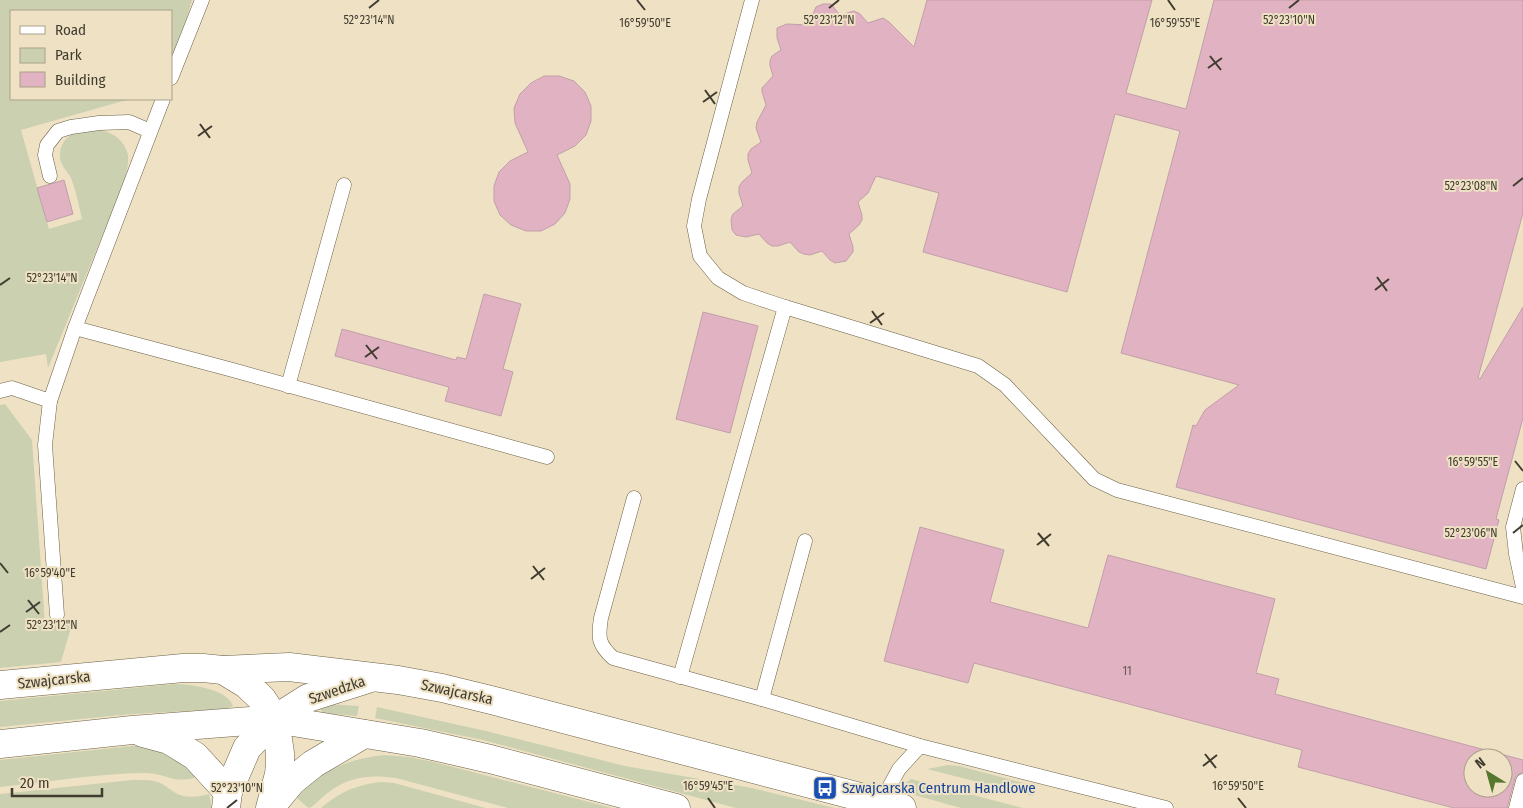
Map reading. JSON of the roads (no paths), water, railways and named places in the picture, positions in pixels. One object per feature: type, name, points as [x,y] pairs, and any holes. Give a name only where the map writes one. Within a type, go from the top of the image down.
[{"type":"street","name":"Szwajcarska","points":[[0,685],[173,669],[203,668],[223,670],[289,667],[374,677],[442,688],[495,700],[891,805]]},
{"type":"street","points":[[223,670],[262,699],[275,718],[280,764],[270,807]]},
{"type":"street","name":"Szwedzka","points":[[227,800],[247,748],[275,718],[308,698],[374,677]]},
{"type":"street","points":[[0,744],[132,730],[275,718],[420,743],[490,759],[676,808]]},
{"type":"street","name":"Szwedzka","points":[[132,730],[169,740],[195,756],[227,800]]},
{"type":"street","points":[[270,807],[292,781],[313,764],[364,734]]},
{"type":"lane","points":[[172,75],[202,0]]},
{"type":"lane","points":[[752,0],[699,199],[694,226],[700,256],[718,278],[743,293],[784,307],[978,366],[1005,385],[1094,479],[1117,490],[1523,597]]},
{"type":"lane","points":[[57,615],[45,445],[50,401],[75,328],[163,100]]},
{"type":"lane","points":[[50,176],[45,155],[47,145],[58,132],[72,127],[99,123],[129,122],[150,132]]},
{"type":"lane","points":[[288,386],[344,186]]},
{"type":"lane","points":[[680,677],[784,307]]},
{"type":"lane","points":[[75,328],[547,457]]},
{"type":"lane","points":[[0,391],[12,388],[50,401]]},
{"type":"lane","points":[[1523,489],[1513,526],[1516,554],[1523,587]]},
{"type":"lane","points":[[634,498],[600,618],[598,635],[602,648],[612,658],[762,699],[920,746],[1166,808]]},
{"type":"lane","points":[[762,699],[805,541]]},
{"type":"lane","points":[[891,805],[899,769],[920,746]]},
{"type":"lane","points":[[1516,808],[1523,781]]},
{"type":"place","name":"Szwajcarska Centrum Handlowe","points":[[825,788]]}]
